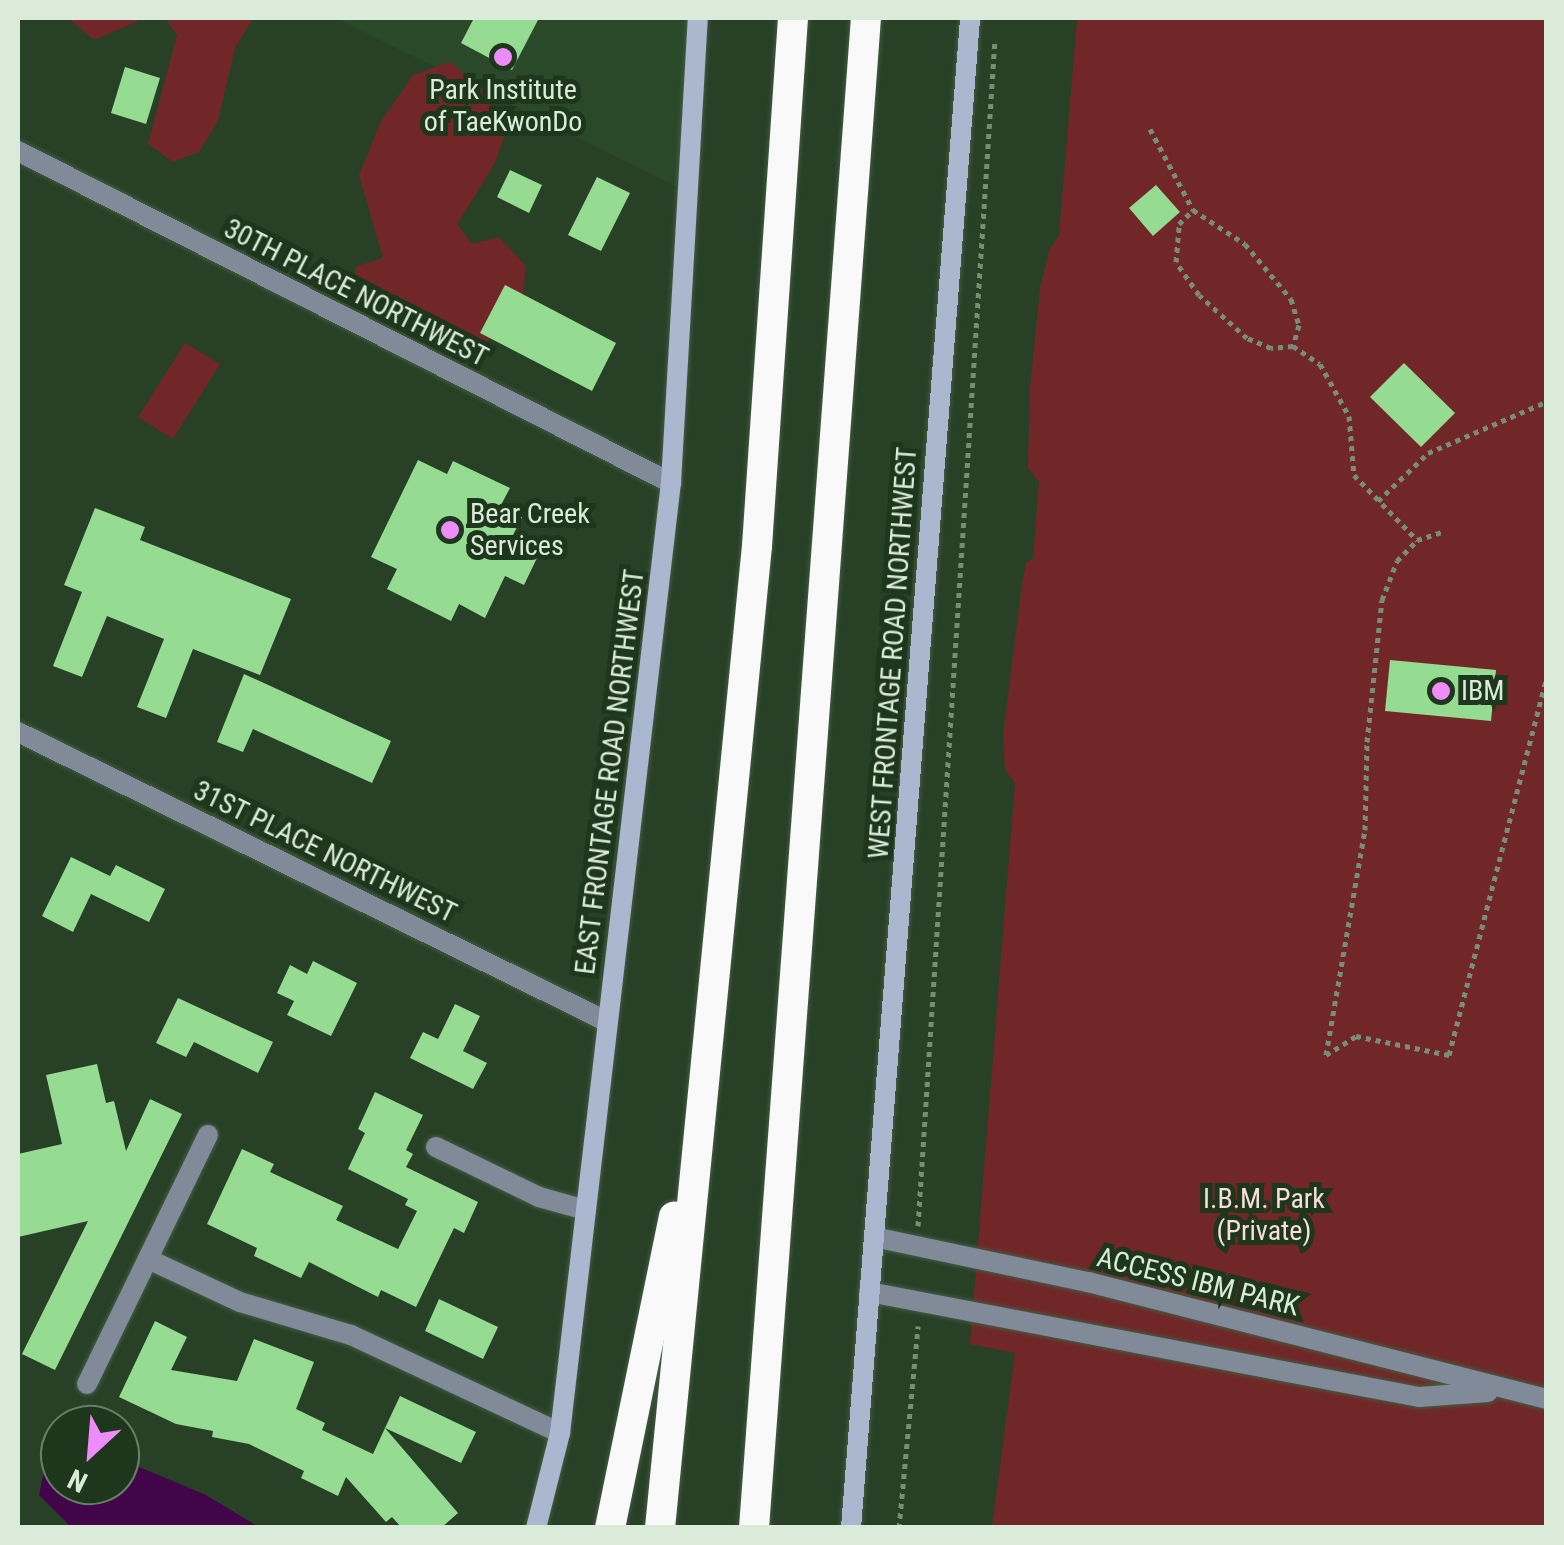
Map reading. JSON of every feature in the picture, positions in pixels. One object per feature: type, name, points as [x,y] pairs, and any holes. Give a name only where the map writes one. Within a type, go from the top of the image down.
[{"type":"highway","points":[[660,1528],[757,546],[793,18]]},
{"type":"highway","points":[[754,1528],[866,18]]},
{"type":"highway","points":[[610,1528],[706,1062]]},
{"type":"highway","points":[[738,1528],[789,1083]]},
{"type":"street","name":"EAST FRONTAGE ROAD NORTHWEST","points":[[536,1528],[560,1434],[671,483],[698,18]]},
{"type":"street","name":"WEST FRONTAGE ROAD NORTHWEST","points":[[851,1528],[970,18]]},
{"type":"street","name":"30TH PLACE NORTHWEST","points":[[18,151],[671,483]]},
{"type":"street","name":"31ST PLACE NORTHWEST","points":[[18,732],[608,1022]]},
{"type":"street","points":[[87,1384],[208,1135]]},
{"type":"street","points":[[436,1147],[539,1197],[586,1210]]},
{"type":"street","name":"ACCESS IBM PARK","points":[[874,1237],[1088,1282],[1546,1399]]},
{"type":"street","points":[[148,1259],[240,1302],[351,1335],[560,1434]]},
{"type":"street","name":"ACCESS IBM PARK","points":[[870,1292],[1419,1397],[1505,1390]]},
{"type":"path","points":[[918,1246],[920,1150],[961,607],[996,38]]},
{"type":"path","points":[[1150,130],[1193,210],[1245,244],[1291,299],[1300,325],[1293,346]]},
{"type":"path","points":[[1193,210],[1179,224],[1176,262],[1199,295],[1247,338],[1271,348],[1293,346],[1320,364],[1350,416],[1354,475],[1417,540]]},
{"type":"path","points":[[1378,501],[1428,453],[1546,402]]},
{"type":"path","points":[[1445,531],[1417,540],[1397,560],[1382,600],[1368,724],[1364,830],[1326,1055],[1356,1036],[1449,1054],[1546,681]]},
{"type":"path","points":[[899,1528],[918,1341],[918,1302]]},
{"type":"shaded area","points":[[336,18],[698,18],[688,192],[659,178]]},
{"type":"shaded area","points":[[140,1467],[206,1495],[259,1527],[71,1527],[49,1505],[140,1505]]},
{"type":"green space","points":[[68,18],[145,18],[94,40]]},
{"type":"green space","points":[[165,18],[253,18],[235,48],[218,121],[199,152],[173,162],[148,144],[177,35]]},
{"type":"green space","name":"I.B.M. Park (Private)","points":[[1077,18],[1546,18],[1546,1527],[992,1527],[1015,1353],[970,1344],[1015,783],[1005,770],[1003,736],[1022,584],[1026,563],[1033,559],[1039,482],[1028,468],[1030,388],[1040,288],[1050,248],[1059,236]]},
{"type":"green space","points":[[450,62],[476,84],[507,129],[494,165],[457,224],[472,244],[499,237],[526,266],[522,302],[511,325],[476,348],[441,349],[381,321],[349,294],[357,266],[383,258],[359,175],[381,121],[413,75]]},
{"type":"green space","points":[[185,343],[220,364],[173,439],[138,417]]},
{"type":"building","name":"Park Institute of TaeKwonDo","points":[[474,18],[539,18],[512,70],[461,43]]},
{"type":"building","points":[[125,67],[160,78],[146,124],[111,113]]},
{"type":"building","points":[[510,170],[542,185],[529,213],[497,197]]},
{"type":"building","points":[[597,177],[630,193],[601,251],[568,235]]},
{"type":"building","points":[[1156,185],[1180,212],[1153,236],[1129,208]]},
{"type":"building","points":[[505,285],[616,343],[592,391],[480,333]]},
{"type":"building","points":[[1404,363],[1455,413],[1421,447],[1370,397]]},
{"type":"building","name":"Bear Creek Services","points":[[418,460],[447,474],[453,461],[510,488],[501,505],[523,515],[508,545],[537,558],[524,585],[505,576],[485,618],[459,604],[451,621],[387,589],[397,569],[371,557]]},
{"type":"building","points":[[95,508],[145,527],[140,540],[291,599],[260,675],[193,649],[166,718],[137,707],[164,639],[107,616],[82,677],[53,666],[82,592],[64,585]]},
{"type":"building","name":"IBM","points":[[1390,660],[1496,670],[1491,721],[1385,711]]},
{"type":"building","points":[[244,674],[391,741],[372,783],[253,729],[243,752],[217,742]]},
{"type":"building","points":[[71,857],[110,876],[116,865],[165,889],[149,922],[91,894],[73,932],[42,916]]},
{"type":"building","points":[[313,961],[357,983],[331,1036],[287,1015],[294,1001],[277,993],[290,965],[307,974]]},
{"type":"building","points":[[178,998],[273,1042],[258,1073],[194,1042],[186,1057],[156,1043]]},
{"type":"building","points":[[455,1004],[480,1016],[463,1051],[487,1063],[473,1089],[410,1058],[423,1032],[438,1039]]},
{"type":"building","points":[[97,1064],[106,1103],[114,1101],[126,1151],[150,1099],[182,1114],[55,1370],[22,1354],[88,1221],[18,1237],[18,1154],[62,1144],[46,1075]]},
{"type":"building","points":[[375,1092],[423,1115],[406,1150],[413,1154],[406,1167],[478,1202],[464,1233],[454,1228],[416,1307],[381,1290],[378,1297],[309,1262],[301,1278],[254,1256],[257,1248],[207,1224],[242,1149],[274,1164],[270,1172],[343,1206],[336,1220],[398,1249],[417,1211],[405,1205],[408,1199],[348,1169],[365,1133],[358,1129]]},
{"type":"building","points":[[439,1299],[498,1327],[483,1359],[425,1331]]},
{"type":"building","points":[[155,1321],[187,1337],[171,1370],[237,1381],[254,1339],[314,1362],[296,1409],[325,1423],[322,1430],[373,1454],[385,1428],[458,1513],[441,1528],[402,1528],[392,1517],[386,1522],[346,1477],[338,1496],[301,1478],[304,1471],[249,1444],[212,1437],[213,1431],[176,1424],[119,1397]]},
{"type":"building","points":[[400,1396],[476,1432],[461,1463],[385,1428]]},
{"type":"place","name":"Park Institute of TaeKwonDo","points":[[503,57]]},
{"type":"place","name":"Bear Creek Services","points":[[450,530]]},
{"type":"place","name":"IBM","points":[[1441,691]]}]
